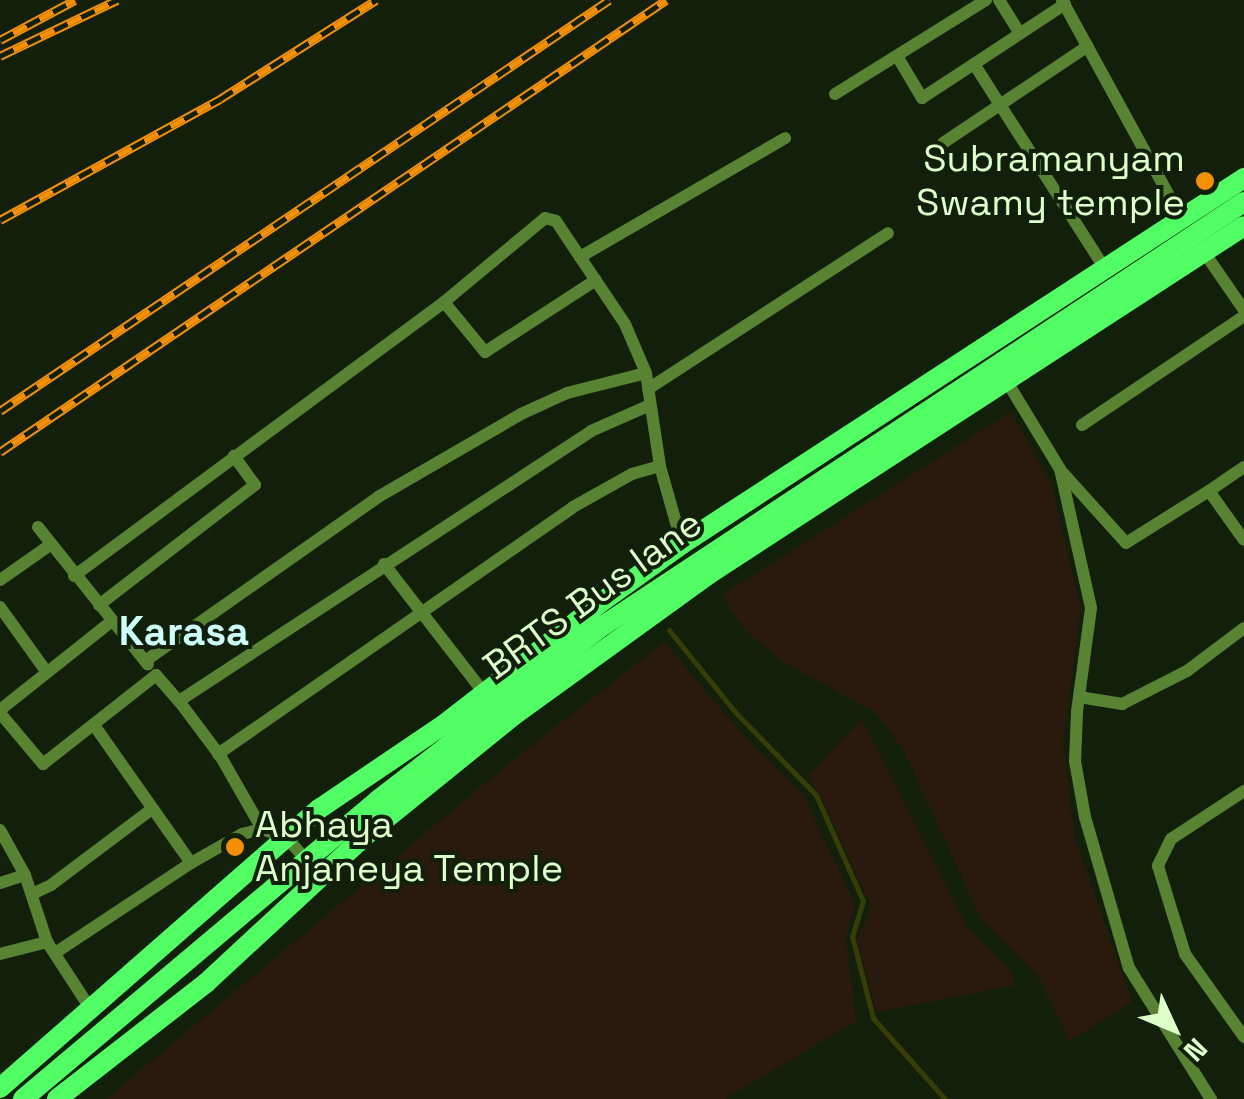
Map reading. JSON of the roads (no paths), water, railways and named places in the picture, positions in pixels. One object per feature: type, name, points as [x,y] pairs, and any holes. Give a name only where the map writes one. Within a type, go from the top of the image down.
[{"type":"main road","points":[[0,1088],[92,1011],[286,836],[682,544],[1244,178]]},
{"type":"main road","name":"BRTS Bus lane","points":[[22,1099],[313,868],[618,614],[1244,202]]},
{"type":"main road","points":[[56,1099],[206,983],[313,868],[513,716],[688,590],[1244,226]]},
{"type":"street","points":[[835,94],[986,0]]},
{"type":"street","points":[[1000,0],[1020,33]]},
{"type":"street","points":[[897,56],[922,98],[1064,2],[1182,219]]},
{"type":"street","points":[[943,143],[1088,46]]},
{"type":"street","points":[[974,64],[1104,267]]},
{"type":"street","points":[[580,256],[786,138]]},
{"type":"street","points":[[74,576],[444,302],[544,218],[556,222],[625,324],[646,373],[660,466],[682,544]]},
{"type":"street","points":[[648,388],[888,233]]},
{"type":"street","points":[[1082,425],[1244,313],[1204,252]]},
{"type":"street","points":[[444,302],[485,352],[596,280]]},
{"type":"street","points":[[145,661],[378,497],[521,414],[568,393],[646,373]]},
{"type":"street","points":[[1006,380],[1060,469],[1126,543],[1244,467]]},
{"type":"street","points":[[179,702],[591,431],[650,406]]},
{"type":"street","points":[[99,606],[254,486],[234,456]]},
{"type":"street","points":[[218,754],[573,507],[632,474],[660,466]]},
{"type":"street","points":[[1060,469],[1092,608],[1079,697],[1075,761],[1082,798],[1129,968],[1212,1099]]},
{"type":"street","points":[[1209,491],[1244,540]]},
{"type":"street","points":[[38,527],[218,754],[262,829]]},
{"type":"street","points":[[0,580],[50,545]]},
{"type":"street","points":[[384,564],[484,693]]},
{"type":"street","points":[[0,607],[46,671]]},
{"type":"street","points":[[112,621],[0,712],[43,764],[156,675]]},
{"type":"street","points":[[1079,697],[1122,704],[1134,699],[1187,671],[1244,628]]},
{"type":"street","points":[[94,725],[192,864]]},
{"type":"street","points":[[1244,791],[1171,838],[1158,866],[1186,954],[1244,1037]]},
{"type":"street","points":[[32,894],[152,809]]},
{"type":"street","points":[[0,954],[55,954],[242,834],[262,829],[286,836],[313,868]]},
{"type":"street","points":[[0,830],[25,875],[55,954],[92,1011]]},
{"type":"street","points":[[0,882],[25,875]]},
{"type":"waterway","points":[[669,630],[736,713],[816,795],[863,901],[852,936],[873,1018],[945,1099]]},
{"type":"railway","points":[[0,40],[75,0]]},
{"type":"railway","points":[[0,56],[117,0]]},
{"type":"railway","points":[[0,220],[220,99],[376,0]]},
{"type":"railway","points":[[0,411],[609,0]]},
{"type":"railway","points":[[0,452],[666,0]]},
{"type":"place","name":"Subramanyam Swamy temple","points":[[1205,181]]},
{"type":"place","name":"Abhaya Anjaneya Temple","points":[[235,847]]},
{"type":"district","name":"Karasa","points":[[184,632]]}]
